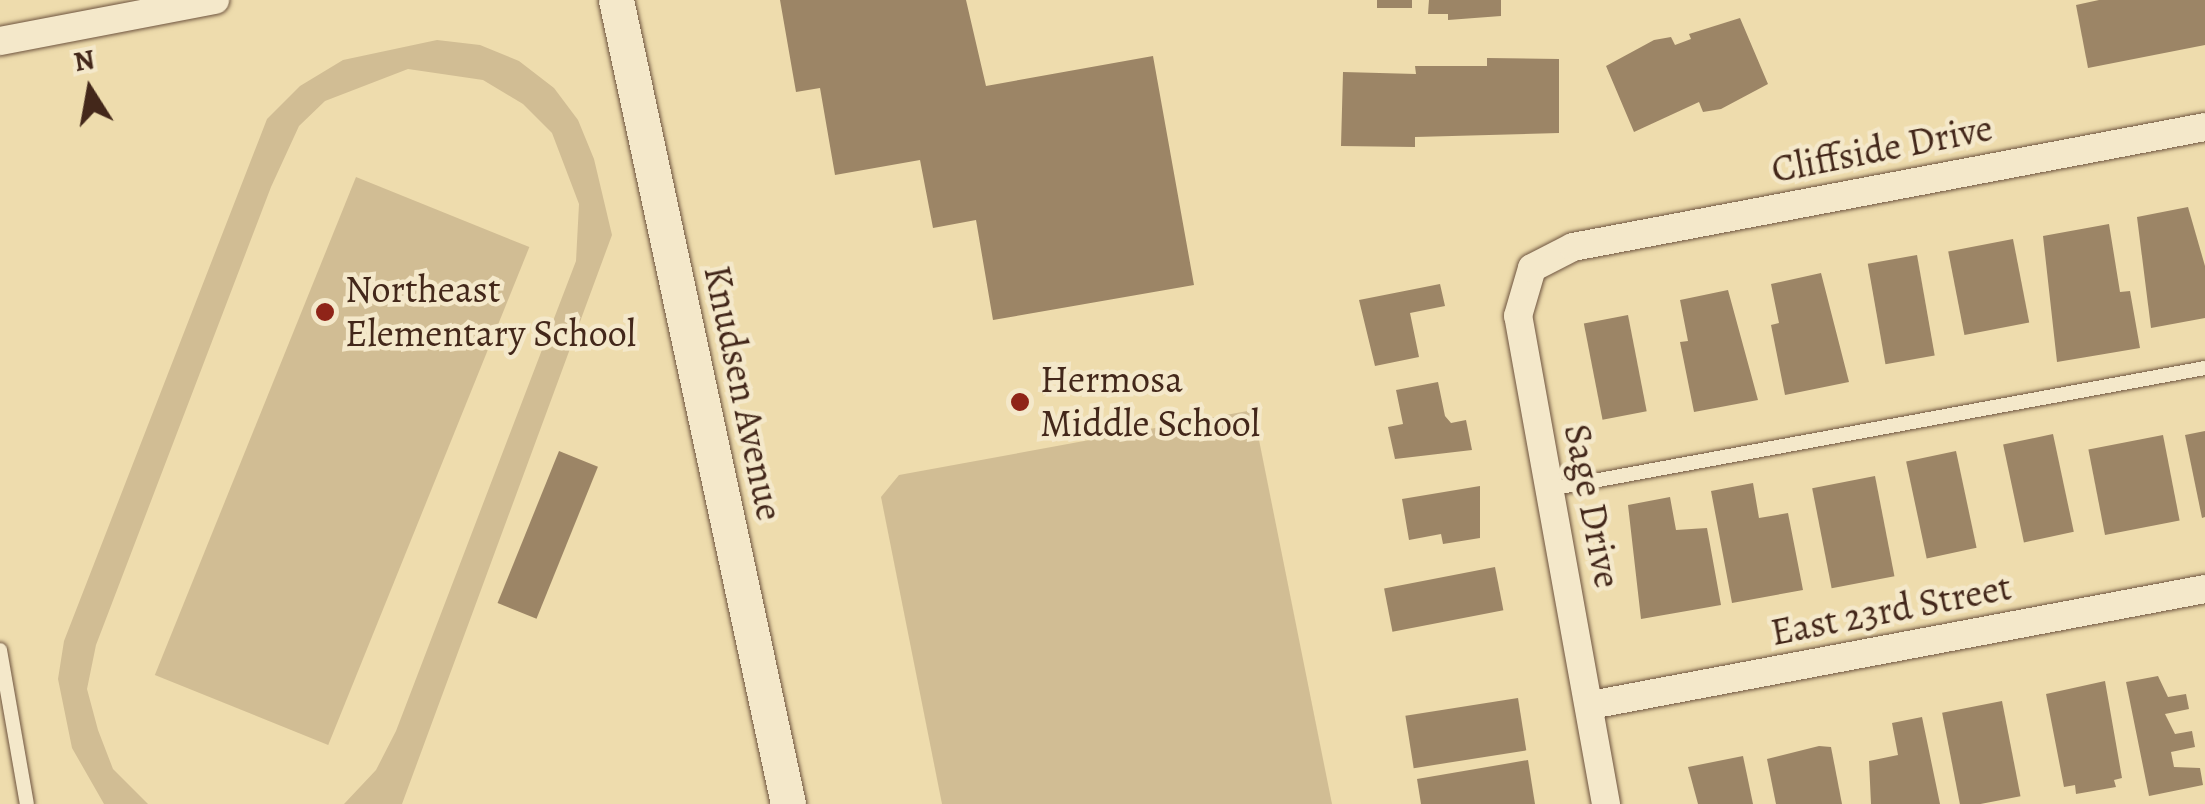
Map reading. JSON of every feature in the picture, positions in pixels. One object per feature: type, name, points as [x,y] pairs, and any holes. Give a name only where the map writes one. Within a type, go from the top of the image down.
[{"type":"street","points":[[0,41],[215,0]]},
{"type":"street","name":"Knudsen Avenue","points":[[616,0],[788,804]]},
{"type":"street","name":"Cliffside Drive","points":[[1573,247],[2205,128]]},
{"type":"street","name":"Sage Drive","points":[[1573,247],[1532,268],[1518,316],[1606,804]]},
{"type":"street","name":"East 23rd Street","points":[[1591,705],[2205,589]]},
{"type":"lane","points":[[1550,489],[2205,368]]},
{"type":"lane","points":[[0,650],[27,804]]},
{"type":"shaded area","points":[[437,40],[480,45],[519,61],[554,88],[578,120],[594,159],[612,235],[402,804],[344,804],[376,770],[396,731],[576,261],[579,204],[552,133],[523,104],[483,80],[408,69],[325,101],[299,126],[271,187],[96,645],[87,689],[98,730],[113,769],[148,804],[104,804],[72,748],[58,679],[64,641],[267,119],[300,86],[343,60]]},
{"type":"shaded area","points":[[356,177],[529,247],[328,745],[155,675]]},
{"type":"shaded area","points":[[1253,410],[1332,804],[942,804],[881,497],[899,475]]},
{"type":"building","points":[[780,0],[966,0],[986,86],[1153,56],[1194,285],[993,320],[976,220],[933,228],[920,160],[835,175],[820,88],[796,92]]},
{"type":"building","points":[[1377,0],[1412,0],[1412,8],[1377,8]]},
{"type":"building","points":[[1429,0],[1501,0],[1501,16],[1448,20],[1448,14],[1428,14]]},
{"type":"building","points":[[2099,0],[2205,0],[2205,45],[2088,68],[2076,5]]},
{"type":"building","points":[[1740,18],[1768,84],[1721,109],[1703,112],[1699,102],[1634,132],[1606,66],[1654,40],[1671,37],[1675,45],[1691,39],[1689,34]]},
{"type":"building","points":[[1487,58],[1559,59],[1559,133],[1415,137],[1415,147],[1341,146],[1343,72],[1416,74],[1415,66],[1487,66]]},
{"type":"building","points":[[2188,207],[2205,266],[2205,318],[2151,328],[2137,217]]},
{"type":"building","points":[[2109,224],[2120,292],[2130,291],[2140,348],[2057,362],[2043,236]]},
{"type":"building","points":[[2013,239],[2029,322],[1964,335],[1948,252]]},
{"type":"building","points":[[1917,255],[1935,355],[1885,364],[1868,264]]},
{"type":"building","points":[[1821,273],[1849,382],[1785,395],[1771,325],[1779,323],[1771,284]]},
{"type":"building","points":[[1440,284],[1445,306],[1410,313],[1419,357],[1375,366],[1359,300]]},
{"type":"building","points":[[1728,290],[1758,400],[1694,412],[1680,342],[1688,341],[1680,300]]},
{"type":"building","points":[[1628,315],[1647,411],[1603,420],[1584,324]]},
{"type":"building","points":[[1438,382],[1445,416],[1451,423],[1466,420],[1472,450],[1395,459],[1388,427],[1403,424],[1396,390]]},
{"type":"building","points":[[2205,431],[2205,517],[2202,518],[2185,435]]},
{"type":"building","points":[[2053,434],[2074,532],[2024,542],[2003,445]]},
{"type":"building","points":[[2163,435],[2180,520],[2105,535],[2088,450]]},
{"type":"building","points":[[559,451],[598,467],[537,619],[498,603]]},
{"type":"building","points":[[1956,451],[1977,548],[1927,558],[1906,462]]},
{"type":"building","points":[[1875,476],[1894,576],[1832,588],[1812,488]]},
{"type":"building","points":[[1753,483],[1759,518],[1788,513],[1803,590],[1732,603],[1711,491]]},
{"type":"building","points":[[1480,486],[1480,538],[1443,544],[1441,534],[1409,540],[1402,499]]},
{"type":"building","points":[[1670,497],[1676,530],[1707,528],[1721,605],[1641,619],[1628,505]]},
{"type":"building","points":[[1495,567],[1503,610],[1392,632],[1384,589]]},
{"type":"building","points":[[2158,676],[2168,697],[2186,694],[2189,709],[2165,714],[2175,734],[2192,731],[2195,747],[2171,752],[2174,767],[2200,768],[2203,785],[2149,796],[2126,682]]},
{"type":"building","points":[[2105,681],[2122,778],[2114,780],[2116,787],[2076,794],[2075,785],[2064,787],[2046,694]]},
{"type":"building","points":[[1518,698],[1526,750],[1414,768],[1405,716]]},
{"type":"building","points":[[2002,701],[2021,796],[1960,804],[1942,713]]},
{"type":"building","points":[[1922,717],[1940,804],[1871,804],[1869,761],[1898,755],[1892,723]]},
{"type":"building","points":[[1819,746],[1831,747],[1842,804],[1776,804],[1767,759]]},
{"type":"building","points":[[1743,756],[1753,804],[1698,804],[1688,767]]},
{"type":"building","points":[[1528,760],[1535,804],[1421,804],[1417,779]]},
{"type":"place","name":"Northeast Elementary School","points":[[325,312]]},
{"type":"place","name":"Hermosa Middle School","points":[[1020,402]]}]
